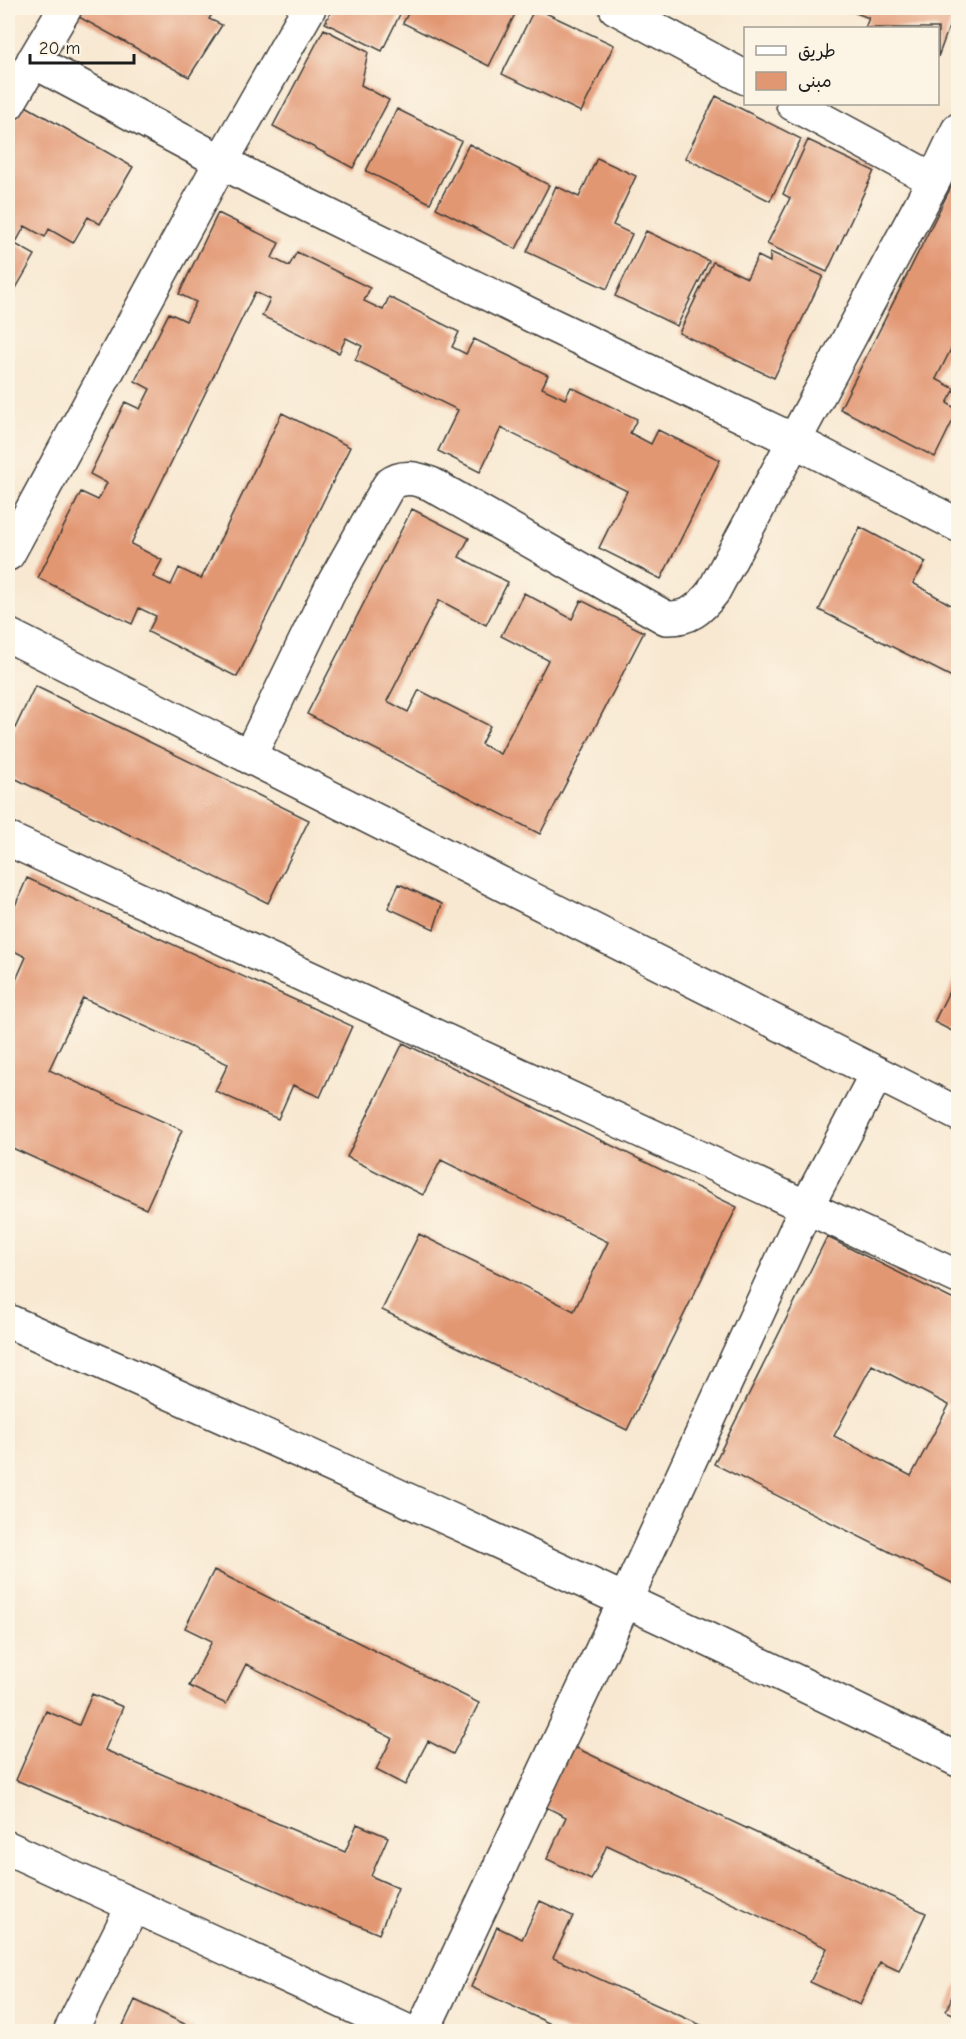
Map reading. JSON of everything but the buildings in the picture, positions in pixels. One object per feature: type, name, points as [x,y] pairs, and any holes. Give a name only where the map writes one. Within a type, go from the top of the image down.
[{"type":"street","points":[[8,104],[65,8]]},
{"type":"street","points":[[8,554],[221,162],[309,8]]},
{"type":"street","points":[[616,8],[744,77]]},
{"type":"street","points":[[33,61],[221,162],[539,319],[795,441],[958,525]]},
{"type":"street","points":[[795,105],[934,180]]},
{"type":"street","points":[[249,757],[331,588],[389,485],[393,482],[411,478],[431,484],[666,618],[680,619],[704,604],[713,592],[795,441],[934,180],[958,130]]},
{"type":"street","points":[[8,636],[958,1114]]},
{"type":"street","points":[[8,839],[958,1277]]},
{"type":"street","points":[[422,2031],[625,1601],[807,1206],[876,1073]]},
{"type":"street","points":[[8,1321],[625,1601],[958,1760]]},
{"type":"street","points":[[8,1848],[409,2031]]},
{"type":"street","points":[[70,2031],[133,1906]]}]
